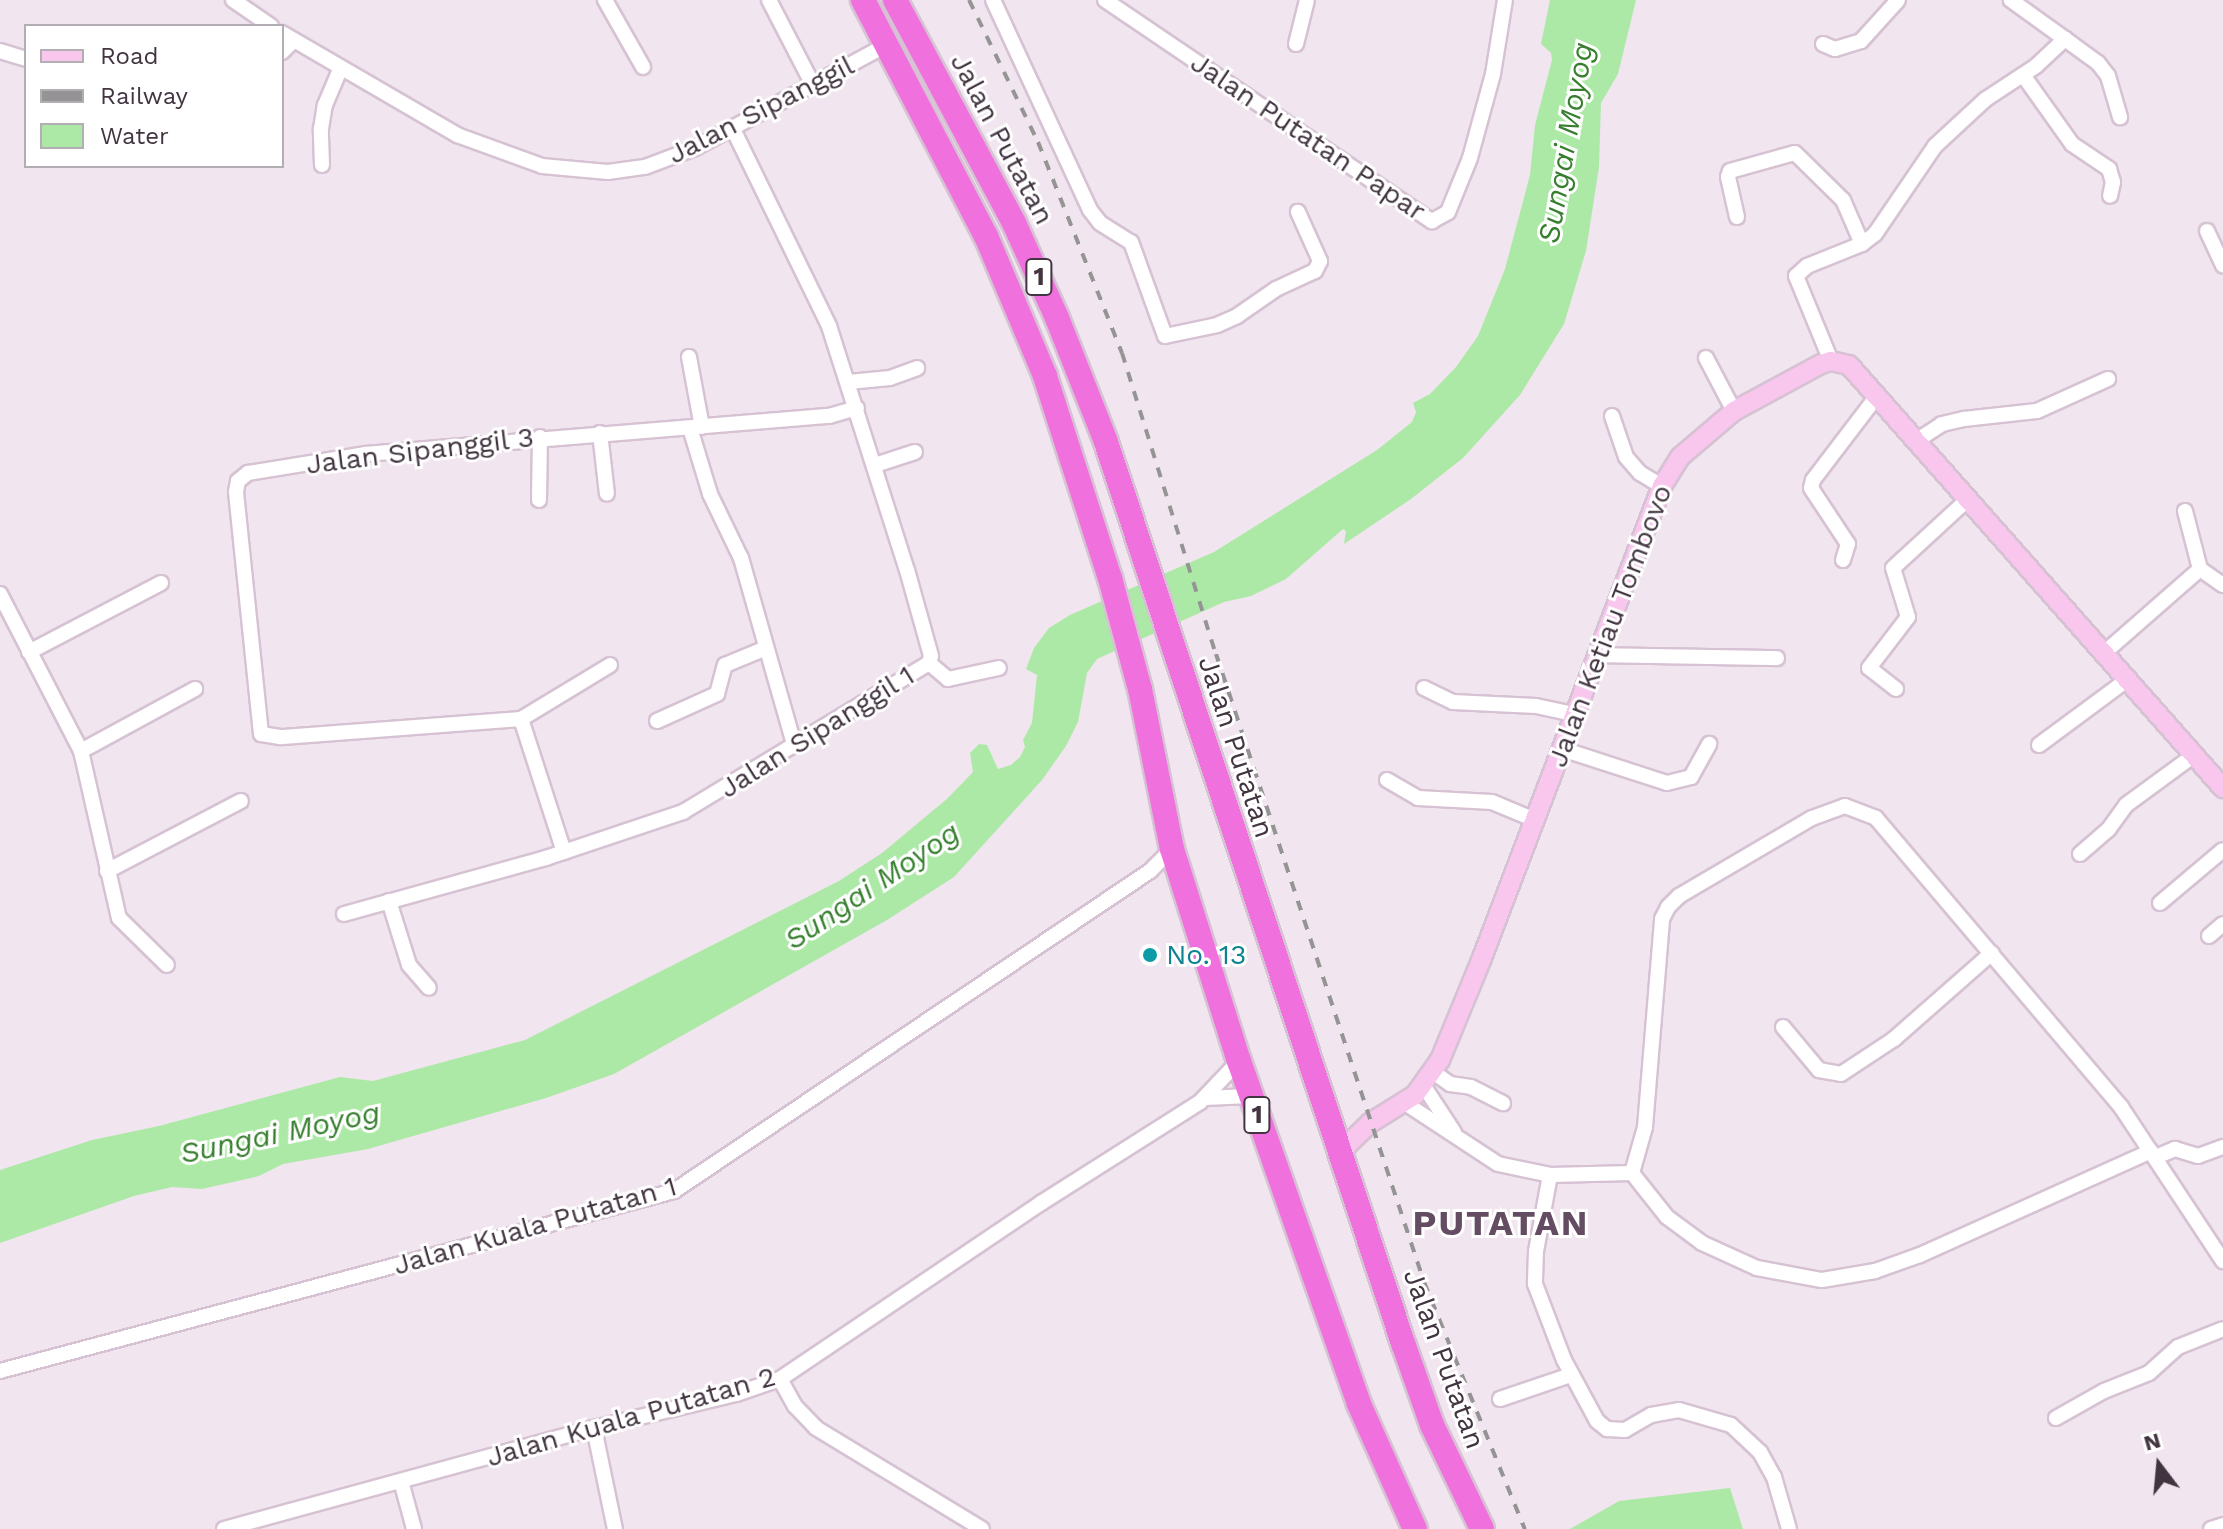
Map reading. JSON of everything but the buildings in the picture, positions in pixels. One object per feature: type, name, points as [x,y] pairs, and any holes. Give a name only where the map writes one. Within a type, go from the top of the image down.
[{"type":"highway","name":"Jalan Putatan","points":[[863,0],[1007,279],[1072,453],[1140,689],[1172,849],[1250,1096],[1359,1404],[1415,1529]]},
{"type":"highway","name":"Jalan Putatan","points":[[895,0],[1035,267],[1106,442],[1172,651],[1432,1425],[1482,1529]]},
{"type":"street","points":[[233,0],[268,24]]},
{"type":"street","points":[[605,0],[643,67]]},
{"type":"street","points":[[769,0],[813,85]]},
{"type":"street","points":[[993,0],[1090,210],[1100,223],[1131,242],[1165,336],[1217,325],[1237,316],[1276,289],[1315,271],[1320,261],[1298,212]]},
{"type":"street","name":"Jalan Putatan Papar","points":[[1105,0],[1432,221],[1448,212],[1470,158],[1493,74],[1505,0]]},
{"type":"street","points":[[1296,44],[1307,0]]},
{"type":"street","points":[[1823,44],[1835,49],[1861,41],[1898,0]]},
{"type":"street","points":[[2011,0],[2098,63],[2108,76],[2120,117]]},
{"type":"street","name":"Jalan Sipanggil","points":[[288,37],[340,70],[457,135],[515,157],[568,171],[608,172],[645,167],[733,129],[888,44]]},
{"type":"street","points":[[2065,39],[2023,75],[1986,99],[1935,146],[1889,219],[1862,244],[1807,266],[1796,276],[1831,361],[1849,365],[2223,788]]},
{"type":"street","points":[[0,51],[24,58]]},
{"type":"street","points":[[322,165],[321,129],[325,105],[340,70]]},
{"type":"street","points":[[2023,75],[2072,144],[2109,169],[2113,182],[2110,196]]},
{"type":"street","name":"Jalan Sipanggil 1","points":[[344,914],[564,852],[683,812],[929,663],[931,656],[919,613],[829,326],[733,129]]},
{"type":"street","points":[[1737,217],[1728,177],[1730,171],[1795,153],[1817,179],[1837,191],[1862,244]]},
{"type":"street","points":[[2207,231],[2223,265]]},
{"type":"street","points":[[689,357],[696,427],[710,494],[741,558],[794,744]]},
{"type":"street","points":[[1706,358],[1734,411]]},
{"type":"street","name":"Jalan Ketiau Tombovo","points":[[1340,1152],[1370,1123],[1405,1103],[1428,1079],[1482,958],[1662,486],[1680,457],[1734,411],[1831,361]]},
{"type":"street","points":[[849,382],[890,378],[917,368]]},
{"type":"street","points":[[1916,441],[1942,424],[2037,411],[2108,379]]},
{"type":"street","points":[[1843,560],[1848,544],[1811,488],[1813,480],[1877,396]]},
{"type":"street","name":"Jalan Sipanggil 3","points":[[521,719],[280,737],[261,734],[236,492],[238,481],[248,473],[365,454],[540,437],[829,416],[857,408]]},
{"type":"street","points":[[1612,416],[1626,457],[1640,473],[1662,486]]},
{"type":"street","points":[[600,433],[607,494]]},
{"type":"street","points":[[539,500],[540,437]]},
{"type":"street","points":[[875,465],[915,452]]},
{"type":"street","points":[[1896,689],[1869,668],[1908,617],[1893,568],[1967,500]]},
{"type":"street","points":[[2185,511],[2200,569],[2223,585]]},
{"type":"street","points":[[2104,653],[2200,569]]},
{"type":"street","points":[[29,652],[161,583]]},
{"type":"street","points":[[0,594],[81,751],[119,918],[167,965]]},
{"type":"street","points":[[657,721],[717,694],[725,665],[766,648]]},
{"type":"street","points":[[1599,655],[1777,658]]},
{"type":"street","points":[[929,663],[948,679],[999,668]]},
{"type":"street","points":[[564,852],[521,719],[610,665]]},
{"type":"street","points":[[2039,745],[2127,680]]},
{"type":"street","points":[[1424,688],[1453,702],[1536,706],[1575,714]]},
{"type":"street","points":[[81,751],[195,689]]},
{"type":"street","points":[[1562,749],[1667,783],[1691,777],[1709,744]]},
{"type":"street","points":[[2080,854],[2108,830],[2126,805],[2194,755]]},
{"type":"street","points":[[1387,780],[1418,798],[1492,802],[1535,820]]},
{"type":"street","points":[[107,871],[241,801]]},
{"type":"street","points":[[1632,1173],[1645,1127],[1662,919],[1679,896],[1812,818],[1845,806],[1876,818],[2121,1107],[2223,1261]]},
{"type":"street","name":"Jalan Kuala Putatan 1","points":[[0,1371],[674,1191],[1159,865],[1172,849]]},
{"type":"street","points":[[2160,903],[2223,850]]},
{"type":"street","name":"Jalan Kuala Putatan 1","points":[[1135,880],[1163,874],[1182,879]]},
{"type":"street","points":[[389,901],[409,965],[429,988]]},
{"type":"street","points":[[2209,936],[2223,924]]},
{"type":"street","points":[[1783,1027],[1819,1070],[1841,1074],[1894,1039],[1992,953]]},
{"type":"street","name":"Jalan Kuala Putatan 2","points":[[224,1529],[594,1428],[736,1394],[780,1379],[1041,1203],[1205,1098],[1239,1061]]},
{"type":"street","points":[[1428,1079],[1471,1087],[1503,1103]]},
{"type":"street","points":[[1428,1079],[1456,1135]]},
{"type":"street","points":[[1205,1098],[1250,1096]]},
{"type":"street","points":[[1405,1103],[1456,1135],[1478,1154],[1498,1164],[1550,1175],[1632,1173]]},
{"type":"street","points":[[1328,1116],[1351,1124],[1370,1123]]},
{"type":"street","points":[[1632,1173],[1667,1217],[1702,1243],[1757,1268],[1799,1279],[1822,1280],[1899,1263],[2154,1154],[2175,1149],[2198,1156],[2223,1147]]},
{"type":"street","points":[[1550,1175],[1536,1251],[1535,1284],[1547,1321],[1589,1408],[1607,1429],[1625,1430],[1651,1415],[1679,1410],[1731,1425],[1760,1452],[1778,1489],[1789,1529]]},
{"type":"street","points":[[2056,1418],[2104,1391],[2149,1373],[2178,1347],[2223,1329]]},
{"type":"street","points":[[1500,1399],[1571,1375]]},
{"type":"street","points":[[780,1379],[795,1406],[816,1428],[982,1529]]},
{"type":"street","points":[[594,1428],[615,1529]]},
{"type":"street","points":[[401,1481],[414,1529]]},
{"type":"street","points":[[2211,1529],[2223,1525]]},
{"type":"water","name":"Sungai Moyog","points":[[1550,0],[1636,0],[1618,74],[1601,103],[1599,167],[1586,251],[1564,324],[1520,395],[1463,458],[1411,499],[1344,544],[1346,531],[1343,529],[1286,579],[1251,596],[1224,602],[1097,659],[1087,673],[1078,722],[1066,746],[1042,780],[954,877],[887,920],[614,1074],[546,1098],[368,1149],[283,1164],[259,1176],[202,1189],[172,1187],[134,1196],[0,1243],[0,1170],[92,1140],[159,1126],[340,1077],[373,1081],[525,1040],[839,881],[882,853],[948,798],[973,772],[970,753],[979,744],[987,745],[998,769],[1011,765],[1025,747],[1023,740],[1032,723],[1037,675],[1026,669],[1034,648],[1049,628],[1070,615],[1214,552],[1377,450],[1412,422],[1416,412],[1413,403],[1430,394],[1456,367],[1478,336],[1505,269],[1530,175],[1535,125],[1552,60],[1551,53],[1541,44]]},
{"type":"water","points":[[1730,1488],[1743,1529],[1570,1529],[1619,1501]]},
{"type":"railway","points":[[969,0],[1038,142],[1122,353],[1216,654],[1424,1282],[1525,1529]]},
{"type":"place","name":"No. 13","points":[[1150,955]]},
{"type":"district","name":"PUTATAN","points":[[1501,1224]]}]
